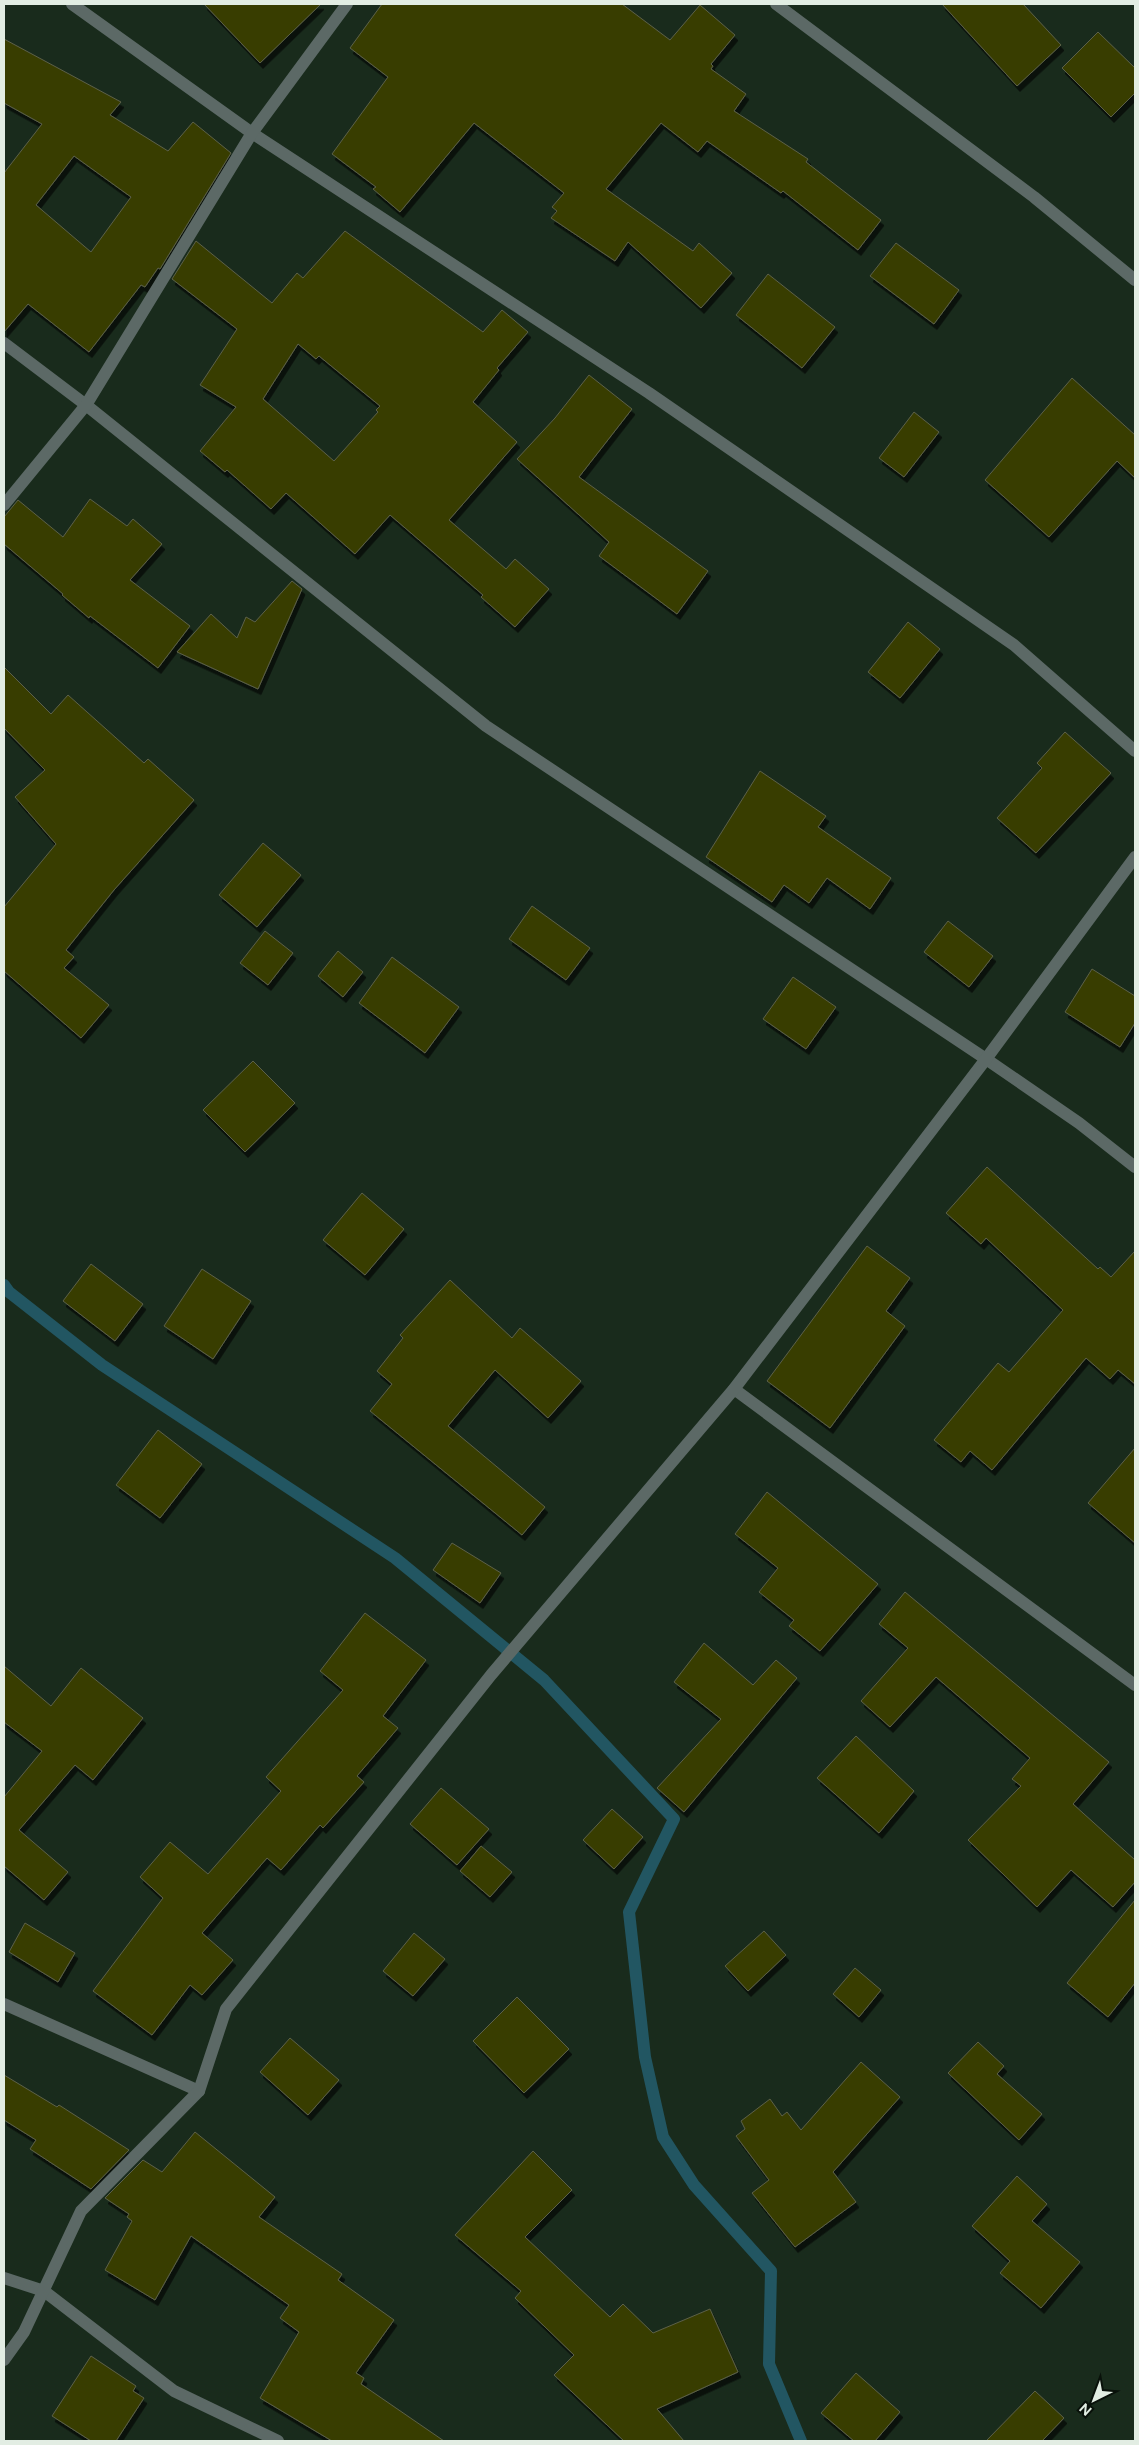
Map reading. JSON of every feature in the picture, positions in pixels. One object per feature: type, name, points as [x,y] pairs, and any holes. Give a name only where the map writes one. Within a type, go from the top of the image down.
[{"type":"street","points":[[72,4],[252,133],[649,393],[1014,645],[1135,751]]},
{"type":"street","points":[[4,505],[86,405],[252,133],[347,4]]},
{"type":"street","points":[[776,4],[1034,197],[1135,280]]},
{"type":"street","points":[[4,343],[86,405],[486,726],[986,1060],[1078,1124],[1135,1167]]},
{"type":"street","points":[[4,2360],[24,2332],[81,2211],[199,2091],[226,2009],[491,1676],[734,1389],[986,1060],[1135,857]]},
{"type":"street","points":[[734,1389],[1135,1685]]},
{"type":"street","points":[[4,2004],[199,2091]]},
{"type":"street","points":[[4,2278],[44,2290],[174,2390],[278,2441]]},
{"type":"building","points":[[204,4],[321,4],[260,63]]},
{"type":"building","points":[[382,4],[622,4],[670,40],[700,5],[735,35],[711,64],[713,66],[711,69],[746,94],[734,111],[808,159],[806,162],[881,220],[858,250],[783,191],[781,193],[707,141],[698,152],[661,123],[606,189],[693,251],[699,243],[732,273],[701,308],[628,242],[615,261],[551,218],[557,211],[552,207],[564,193],[474,123],[400,212],[373,189],[376,187],[332,154],[388,77],[350,48]]},
{"type":"building","points":[[942,4],[1023,4],[1061,45],[1017,86]]},
{"type":"building","points":[[1098,32],[1135,68],[1135,93],[1111,117],[1062,68]]},
{"type":"building","points":[[4,39],[121,102],[110,115],[168,151],[193,122],[231,153],[160,269],[158,268],[145,287],[141,285],[89,352],[28,304],[4,332],[4,173],[42,124],[4,103]],"holes":[[[74,156],[131,197],[91,252],[36,205]]]},
{"type":"building","points":[[345,231],[483,332],[502,310],[528,332],[497,368],[499,370],[473,402],[517,442],[449,520],[506,569],[515,559],[549,589],[515,627],[481,597],[483,595],[390,515],[355,554],[286,493],[271,509],[227,470],[225,472],[200,451],[236,407],[200,385],[237,329],[172,279],[196,241],[272,303],[297,273],[303,278]],"holes":[[[298,344],[316,359],[319,356],[380,406],[376,410],[378,412],[334,461],[263,399]]]},
{"type":"building","points":[[896,243],[959,290],[934,324],[870,276]]},
{"type":"building","points":[[768,274],[835,327],[802,368],[736,315]]},
{"type":"building","points":[[589,375],[632,409],[579,477],[708,571],[677,614],[599,556],[609,542],[517,459],[555,418]]},
{"type":"building","points":[[1072,378],[1135,435],[1135,478],[1117,461],[1049,537],[985,480]]},
{"type":"building","points":[[914,412],[939,432],[904,477],[879,458]]},
{"type":"building","points":[[90,499],[127,526],[133,519],[162,544],[130,580],[190,626],[158,668],[90,616],[89,618],[4,544],[4,517],[18,500],[63,537]]},
{"type":"building","points":[[292,581],[302,589],[258,689],[177,652],[211,614],[237,638],[246,617],[255,622]]},
{"type":"building","points":[[908,622],[940,649],[900,698],[868,672]]},
{"type":"building","points":[[4,667],[51,714],[68,695],[144,763],[148,759],[194,800],[114,890],[66,950],[74,957],[64,968],[109,1005],[81,1038],[4,971],[4,907],[56,844],[15,797],[45,770],[4,728]]},
{"type":"building","points":[[1065,732],[1111,773],[1036,853],[997,818],[1042,768],[1037,763]]},
{"type":"building","points":[[760,771],[826,816],[818,827],[891,878],[870,909],[827,878],[809,903],[784,885],[772,902],[706,857]]},
{"type":"building","points":[[263,843],[301,875],[257,927],[219,895]]},
{"type":"building","points":[[532,906],[590,948],[566,980],[509,939]]},
{"type":"building","points":[[948,921],[993,956],[969,987],[924,952]]},
{"type":"building","points":[[265,931],[293,953],[268,985],[240,963]]},
{"type":"building","points":[[338,951],[363,972],[343,997],[318,976]]},
{"type":"building","points":[[392,957],[459,1007],[425,1053],[359,1003]]},
{"type":"building","points":[[1092,969],[1135,996],[1135,1023],[1120,1047],[1065,1012]]},
{"type":"building","points":[[793,977],[836,1007],[806,1049],[763,1019]]},
{"type":"building","points":[[253,1061],[295,1103],[245,1152],[203,1110]]},
{"type":"building","points":[[987,1167],[1098,1269],[1100,1267],[1111,1277],[1135,1251],[1135,1384],[1118,1370],[1110,1379],[1086,1358],[992,1470],[970,1451],[961,1462],[934,1440],[998,1363],[1009,1372],[1063,1310],[986,1238],[981,1244],[946,1213]]},
{"type":"building","points":[[362,1193],[404,1229],[365,1275],[323,1240]]},
{"type":"building","points":[[867,1246],[910,1278],[886,1311],[905,1326],[830,1428],[767,1381]]},
{"type":"building","points":[[91,1264],[143,1304],[115,1341],[63,1301]]},
{"type":"building","points":[[202,1269],[251,1301],[213,1359],[164,1326]]},
{"type":"building","points":[[450,1280],[512,1338],[520,1328],[581,1381],[548,1418],[495,1370],[448,1426],[545,1507],[522,1535],[370,1411],[392,1384],[377,1371],[403,1338],[400,1335]]},
{"type":"building","points":[[158,1430],[202,1464],[160,1518],[116,1485]]},
{"type":"building","points":[[1135,1448],[1135,1543],[1088,1503]]},
{"type":"building","points":[[767,1492],[878,1584],[820,1651],[789,1626],[794,1620],[759,1592],[778,1568],[735,1534]]},
{"type":"building","points":[[452,1543],[501,1573],[480,1603],[433,1570]]},
{"type":"building","points":[[905,1592],[1109,1762],[1073,1804],[1135,1860],[1135,1882],[1113,1907],[1071,1870],[1037,1907],[968,1840],[1021,1786],[1012,1779],[1030,1758],[936,1677],[890,1727],[861,1701],[908,1648],[879,1624]]},
{"type":"building","points":[[365,1613],[426,1660],[383,1716],[398,1728],[357,1776],[364,1782],[323,1828],[320,1825],[281,1870],[267,1858],[202,1933],[233,1960],[202,1995],[190,1985],[152,2035],[93,1991],[163,1898],[140,1877],[170,1842],[208,1874],[281,1791],[266,1777],[343,1690],[320,1671]]},
{"type":"building","points":[[704,1643],[753,1685],[776,1660],[797,1678],[684,1812],[657,1788],[721,1719],[674,1682]]},
{"type":"building","points":[[4,1666],[51,1706],[81,1668],[143,1718],[93,1780],[75,1765],[19,1830],[68,1872],[44,1900],[4,1866],[4,1797],[42,1751],[4,1722]]},
{"type":"building","points":[[856,1736],[914,1791],[879,1833],[817,1778]]},
{"type":"building","points":[[441,1788],[489,1829],[457,1865],[410,1824]]},
{"type":"building","points":[[612,1809],[643,1837],[614,1869],[583,1840]]},
{"type":"building","points":[[481,1846],[512,1872],[490,1897],[460,1871]]},
{"type":"building","points":[[1135,1900],[1135,1983],[1108,2017],[1067,1983]]},
{"type":"building","points":[[25,1923],[75,1953],[58,1982],[9,1952]]},
{"type":"building","points":[[764,1931],[786,1955],[748,1991],[725,1966]]},
{"type":"building","points":[[414,1933],[445,1959],[413,1996],[383,1971]]},
{"type":"building","points":[[855,1968],[881,1990],[859,2017],[833,1994]]},
{"type":"building","points":[[517,1997],[569,2049],[524,2093],[473,2041]]},
{"type":"building","points":[[290,2038],[339,2080],[308,2115],[260,2072]]},
{"type":"building","points":[[978,2042],[1004,2066],[997,2074],[1042,2114],[1019,2140],[948,2073]]},
{"type":"building","points":[[861,2062],[900,2097],[833,2172],[856,2202],[795,2247],[752,2193],[769,2180],[736,2136],[745,2129],[741,2121],[770,2099],[782,2116],[787,2112],[801,2130]]},
{"type":"building","points":[[4,2075],[57,2107],[59,2105],[129,2150],[91,2189],[30,2149],[36,2140],[4,2120]]},
{"type":"building","points":[[195,2132],[275,2197],[259,2217],[342,2274],[338,2280],[394,2320],[356,2373],[364,2378],[361,2384],[444,2441],[332,2441],[260,2398],[299,2332],[280,2318],[289,2305],[191,2236],[155,2300],[105,2270],[132,2221],[127,2217],[129,2214],[105,2198],[143,2160],[162,2172]]},
{"type":"building","points":[[533,2151],[572,2190],[525,2237],[610,2317],[623,2304],[653,2333],[710,2309],[738,2372],[657,2409],[684,2441],[624,2441],[554,2375],[574,2355],[515,2298],[521,2291],[455,2235]]},
{"type":"building","points":[[1017,2176],[1047,2204],[1032,2221],[1080,2262],[1041,2308],[1000,2273],[1010,2261],[972,2226]]},
{"type":"building","points":[[91,2356],[136,2386],[133,2391],[144,2398],[116,2441],[91,2441],[52,2416]]},
{"type":"building","points":[[856,2373],[900,2412],[875,2441],[854,2441],[821,2413]]},
{"type":"building","points":[[1035,2391],[1064,2418],[1042,2441],[986,2441]]},
{"type":"waterway","points":[[4,1285],[9,1292],[102,1365],[395,1558],[544,1680],[674,1819],[629,1912],[645,2057],[663,2137],[694,2185],[771,2271],[769,2364],[801,2441]]}]
